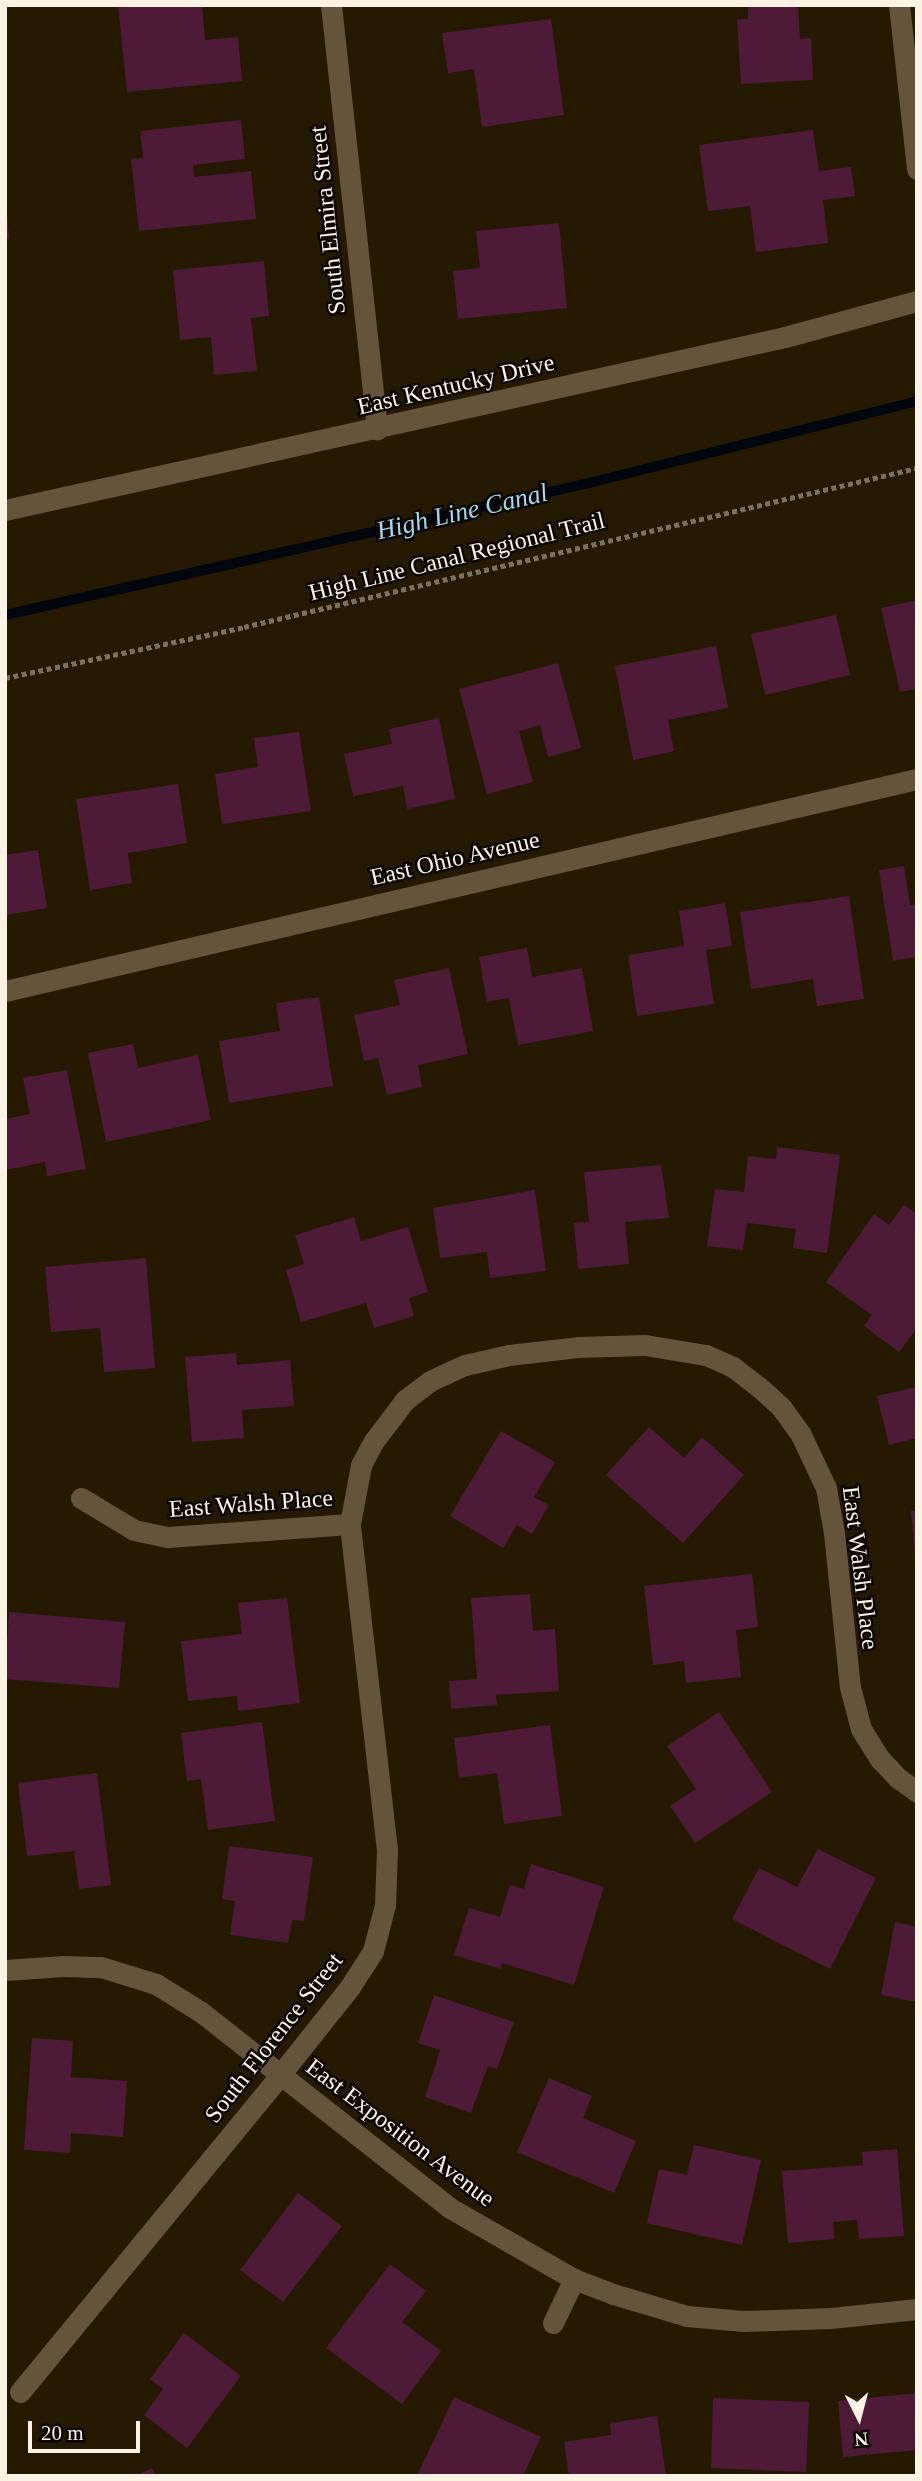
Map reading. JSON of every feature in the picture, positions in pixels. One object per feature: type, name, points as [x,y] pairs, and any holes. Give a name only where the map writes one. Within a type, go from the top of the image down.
[{"type":"street","name":"South Elmira Street","points":[[331,5],[377,430]]},
{"type":"street","points":[[899,5],[917,169]]},
{"type":"street","name":"East Kentucky Drive","points":[[5,510],[377,430],[785,337],[917,300]]},
{"type":"street","name":"East Ohio Avenue","points":[[5,991],[917,779]]},
{"type":"street","name":"East Walsh Place","points":[[81,1498],[134,1530],[168,1537],[350,1524],[362,1465],[387,1420],[413,1394],[453,1370],[509,1355],[599,1346],[645,1345],[686,1350],[715,1359],[742,1374],[781,1407],[815,1462],[830,1503],[853,1709],[861,1729],[880,1759],[898,1778],[917,1791]]},
{"type":"street","name":"South Florence Street","points":[[20,2392],[280,2075],[366,1963],[379,1933],[385,1905],[386,1837],[350,1524]]},
{"type":"street","name":"East Exposition Avenue","points":[[5,1970],[79,1966],[136,1976],[173,1994],[201,2012],[450,2208],[574,2279],[668,2311],[720,2319],[799,2321],[917,2309]]},
{"type":"street","points":[[553,2323],[574,2279]]},
{"type":"path","name":"High Line Canal Regional Trail","points":[[5,678],[258,623],[917,468]]},
{"type":"building","points":[[118,5],[202,5],[205,40],[238,37],[242,81],[127,92]]},
{"type":"building","points":[[748,5],[798,5],[800,39],[811,38],[813,80],[741,84],[737,19],[748,19]]},
{"type":"building","points":[[551,19],[564,115],[482,127],[474,69],[448,73],[442,33]]},
{"type":"building","points":[[241,120],[245,159],[193,165],[194,177],[251,171],[256,219],[139,231],[131,159],[143,158],[140,131]]},
{"type":"building","points":[[813,130],[819,171],[851,167],[855,196],[823,200],[828,243],[756,252],[750,206],[708,211],[699,145]]},
{"type":"building","points":[[7,213],[9,239],[5,239],[5,214]]},
{"type":"building","points":[[559,223],[567,308],[458,319],[453,271],[480,268],[476,231]]},
{"type":"building","points":[[264,261],[269,316],[251,318],[257,371],[214,375],[211,337],[180,340],[173,270]]},
{"type":"building","points":[[917,600],[917,689],[900,692],[881,608]]},
{"type":"building","points":[[836,615],[850,675],[765,695],[751,634]]},
{"type":"building","points":[[716,646],[728,708],[668,720],[674,751],[633,760],[615,666]]},
{"type":"building","points":[[558,663],[581,748],[548,757],[540,725],[519,731],[533,782],[487,794],[459,689]]},
{"type":"building","points":[[439,718],[455,799],[407,809],[403,786],[353,796],[344,754],[392,744],[389,729]]},
{"type":"building","points":[[299,732],[311,811],[222,824],[215,774],[258,767],[254,738]]},
{"type":"building","points":[[178,784],[187,843],[128,853],[132,883],[90,890],[76,799]]},
{"type":"building","points":[[38,850],[47,908],[5,915],[5,855]]},
{"type":"building","points":[[904,866],[910,905],[917,904],[917,957],[893,961],[879,870]]},
{"type":"building","points":[[849,896],[864,999],[817,1006],[813,979],[751,989],[740,912]]},
{"type":"building","points":[[725,903],[732,946],[706,950],[714,1004],[637,1016],[628,955],[684,946],[679,911]]},
{"type":"building","points":[[527,948],[532,977],[582,968],[593,1031],[518,1045],[509,998],[487,1002],[479,957]]},
{"type":"building","points":[[449,968],[468,1054],[418,1065],[422,1087],[387,1095],[378,1058],[364,1061],[354,1015],[400,1005],[394,980]]},
{"type":"building","points":[[319,997],[333,1086],[229,1103],[219,1041],[280,1031],[276,1003]]},
{"type":"building","points":[[133,1044],[138,1068],[198,1055],[211,1120],[106,1142],[88,1053]]},
{"type":"building","points":[[67,1070],[86,1169],[47,1176],[45,1162],[5,1170],[5,1119],[30,1114],[23,1078]]},
{"type":"building","points":[[777,1147],[840,1155],[827,1253],[793,1248],[796,1229],[747,1223],[743,1250],[707,1246],[715,1189],[744,1192],[748,1156],[776,1159]]},
{"type":"building","points":[[661,1165],[669,1218],[625,1222],[629,1264],[578,1269],[574,1223],[589,1222],[584,1172]]},
{"type":"building","points":[[535,1190],[546,1271],[490,1278],[487,1252],[440,1258],[433,1208]]},
{"type":"building","points":[[904,1205],[917,1214],[917,1328],[899,1352],[864,1326],[872,1315],[826,1282],[874,1214],[889,1225]]},
{"type":"building","points":[[354,1217],[361,1241],[408,1227],[428,1292],[409,1298],[414,1316],[374,1328],[366,1303],[301,1322],[286,1270],[304,1264],[295,1235]]},
{"type":"building","points":[[146,1258],[155,1368],[104,1372],[100,1328],[51,1332],[45,1267]]},
{"type":"building","points":[[236,1353],[237,1365],[290,1360],[294,1406],[242,1410],[244,1438],[192,1442],[185,1357]]},
{"type":"building","points":[[917,1387],[917,1438],[889,1445],[877,1396]]},
{"type":"building","points":[[649,1427],[684,1458],[702,1437],[744,1475],[683,1543],[606,1475]]},
{"type":"building","points":[[501,1431],[555,1462],[534,1497],[549,1505],[532,1534],[517,1525],[503,1548],[450,1516]]},
{"type":"building","points":[[911,1511],[917,1511],[917,1557],[915,1557]]},
{"type":"building","points":[[752,1574],[758,1627],[736,1630],[741,1677],[686,1683],[684,1661],[653,1665],[644,1586]]},
{"type":"building","points":[[530,1594],[533,1631],[555,1629],[559,1691],[496,1695],[497,1705],[451,1709],[449,1681],[477,1679],[471,1598]]},
{"type":"building","points":[[287,1598],[300,1703],[238,1711],[237,1696],[188,1701],[181,1641],[242,1634],[238,1603]]},
{"type":"building","points":[[9,1612],[125,1622],[119,1688],[5,1679]]},
{"type":"building","points":[[719,1712],[772,1792],[695,1843],[670,1806],[696,1789],[667,1746]]},
{"type":"building","points":[[262,1722],[275,1821],[208,1830],[201,1779],[187,1781],[181,1733]]},
{"type":"building","points":[[550,1725],[562,1816],[504,1824],[497,1773],[459,1778],[454,1738]]},
{"type":"building","points":[[97,1773],[111,1885],[79,1889],[74,1851],[27,1856],[18,1783]]},
{"type":"building","points":[[229,1846],[313,1857],[304,1921],[292,1920],[288,1943],[230,1935],[235,1901],[222,1899]]},
{"type":"building","points":[[818,1849],[876,1878],[830,1969],[732,1919],[759,1868],[797,1887]]},
{"type":"building","points":[[531,1864],[604,1887],[574,1985],[502,1963],[501,1969],[454,1955],[469,1908],[500,1917],[510,1885],[524,1889]]},
{"type":"building","points":[[895,1922],[917,1927],[917,2002],[881,1995]]},
{"type":"building","points":[[434,1995],[514,2022],[497,2069],[488,2066],[471,2113],[425,2097],[440,2050],[418,2043]]},
{"type":"building","points":[[32,2038],[73,2041],[71,2077],[127,2081],[123,2137],[71,2133],[70,2153],[24,2150]]},
{"type":"building","points":[[549,2078],[592,2096],[583,2118],[636,2141],[614,2193],[517,2152]]},
{"type":"building","points":[[694,2145],[761,2160],[742,2245],[647,2223],[659,2169],[687,2175]]},
{"type":"building","points":[[897,2149],[904,2236],[859,2239],[857,2220],[833,2222],[834,2239],[788,2243],[782,2171],[863,2165],[862,2152]]},
{"type":"building","points":[[298,2193],[342,2226],[283,2302],[240,2270]]},
{"type":"building","points":[[390,2264],[426,2291],[402,2322],[441,2351],[402,2404],[326,2348]]},
{"type":"building","points":[[184,2333],[241,2376],[187,2448],[144,2415],[163,2389],[150,2379]]},
{"type":"building","points":[[917,2393],[917,2450],[843,2457],[838,2401]]},
{"type":"building","points":[[454,2397],[541,2437],[523,2476],[417,2476]]},
{"type":"building","points":[[713,2398],[809,2402],[806,2472],[711,2468]]},
{"type":"building","points":[[657,2416],[666,2476],[569,2476],[564,2442],[611,2435],[610,2423]]},
{"type":"building","points":[[152,2468],[155,2476],[135,2476]]},
{"type":"waterway","name":"High Line Canal","points":[[5,615],[589,483],[917,401]]}]
